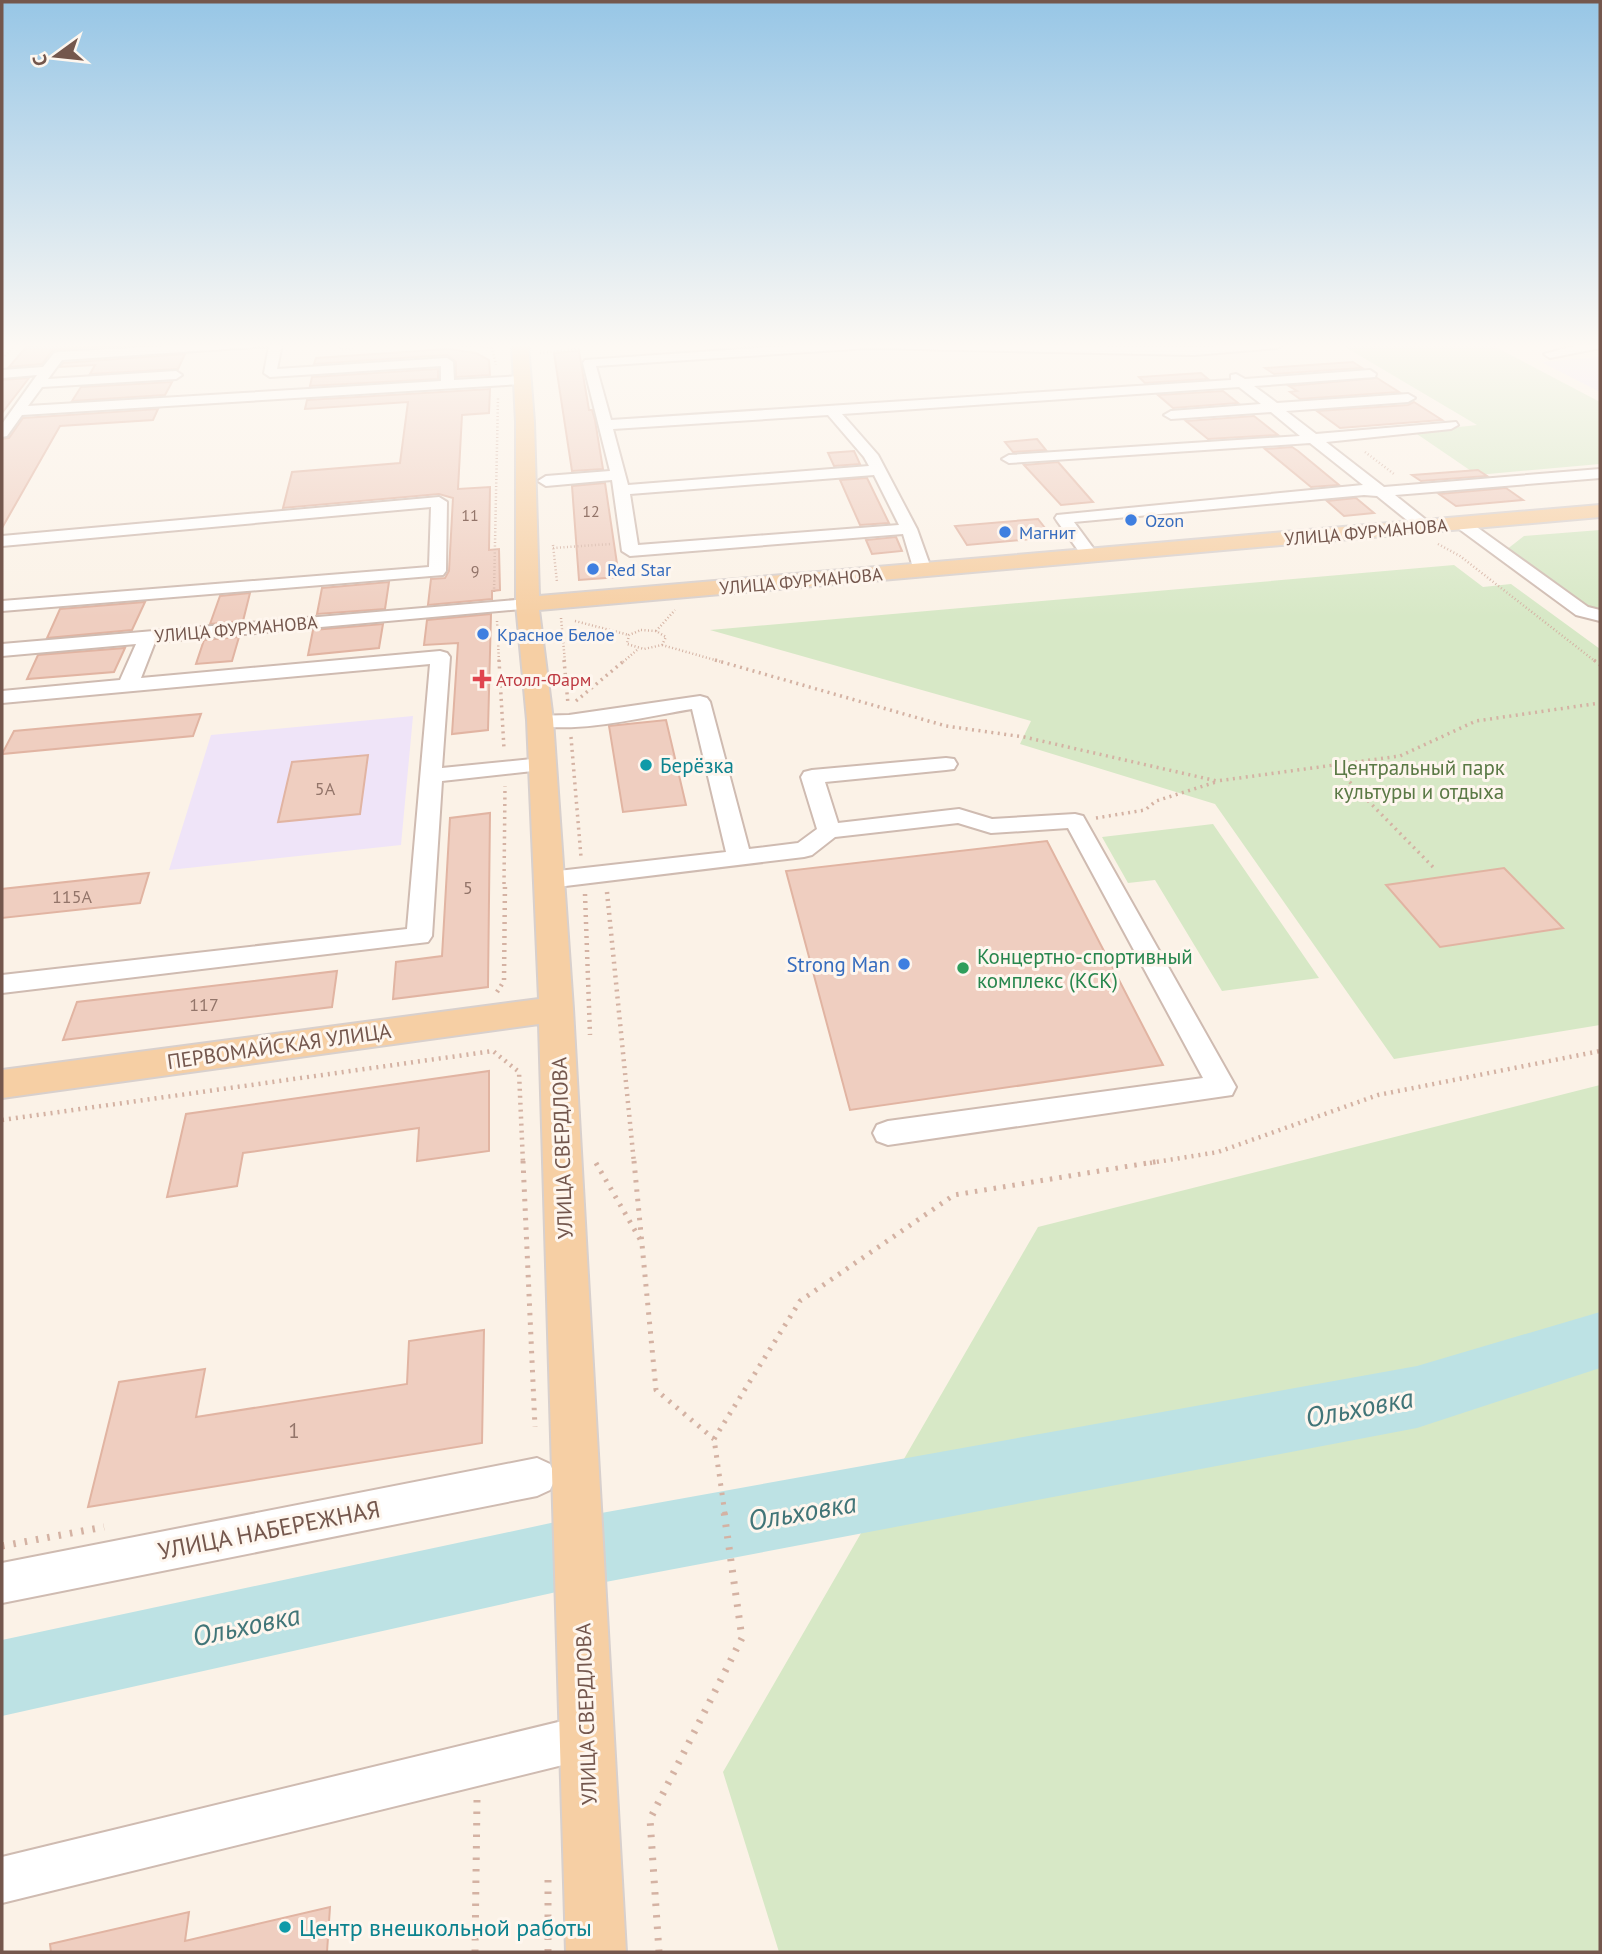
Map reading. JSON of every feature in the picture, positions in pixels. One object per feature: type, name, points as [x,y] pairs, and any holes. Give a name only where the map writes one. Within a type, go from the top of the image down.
[{"type":"main road","name":"УЛИЦА СВЕРДЛОВА","points":[[526,435],[527,604],[555,721],[542,764],[556,1009],[556,1474],[583,1637],[596,1952]]},
{"type":"main road","name":"УЛИЦА ФУРМАНОВА","points":[[527,604],[1600,511]]},
{"type":"main road","name":"ПЕРВОМАЙСКАЯ УЛИЦА","points":[[2,1084],[556,1009]]},
{"type":"street","points":[[608,435],[620,483],[630,551],[909,529]]},
{"type":"street","points":[[853,435],[871,455],[879,470],[909,529],[923,571]]},
{"type":"street","points":[[1307,435],[1424,526]]},
{"type":"street","points":[[1009,459],[1341,435]]},
{"type":"street","points":[[546,481],[620,483],[785,477],[879,470]]},
{"type":"street","points":[[1091,556],[1063,518],[1364,490],[1379,492],[1600,474]]},
{"type":"street","points":[[739,492],[788,489],[785,477]]},
{"type":"street","points":[[2,541],[439,502],[438,571],[2,606]]},
{"type":"street","points":[[1461,523],[1582,611],[1600,616]]},
{"type":"street","name":"УЛИЦА ФУРМАНОВА","points":[[2,650],[527,604]]},
{"type":"street","points":[[128,685],[148,637]]},
{"type":"street","points":[[2,696],[440,657],[419,936],[2,985]]},
{"type":"street","points":[[555,721],[700,702],[739,857]]},
{"type":"street","points":[[431,776],[542,764]]},
{"type":"street","points":[[829,831],[812,777],[946,764]]},
{"type":"street","points":[[549,880],[584,886],[739,857],[804,850],[829,831],[959,816],[991,826],[1075,821],[1222,1087],[888,1133]]},
{"type":"street","name":"УЛИЦА НАБЕРЕЖНАЯ","points":[[2,1583],[556,1474]]},
{"type":"lane","points":[[2,1880],[587,1737]]},
{"type":"path","points":[[494,595],[497,435]]},
{"type":"path","points":[[553,548],[629,542]]},
{"type":"path","points":[[656,631],[680,604]]},
{"type":"path","points":[[629,635],[627,644],[637,650],[651,650],[662,645],[666,637],[656,631],[629,635],[561,617],[568,708],[637,650]]},
{"type":"path","points":[[493,997],[503,981],[505,767],[497,620]]},
{"type":"path","points":[[662,645],[946,726],[1024,737],[1217,781]]},
{"type":"path","points":[[1075,821],[1145,810],[1156,802],[1217,781],[1335,767],[1400,756],[1476,721],[1600,703]]},
{"type":"path","points":[[555,721],[584,886],[590,1046]]},
{"type":"path","points":[[1335,767],[1433,867]]},
{"type":"path","points":[[584,886],[607,891],[656,1390],[714,1439]]},
{"type":"path","points":[[2,1120],[493,1051],[519,1072],[556,1474]]},
{"type":"path","points":[[659,1952],[650,1819],[742,1638],[714,1439],[800,1301],[954,1195],[1218,1152],[1378,1095],[1600,1051]]},
{"type":"path","points":[[594,1159],[641,1241]]},
{"type":"path","points":[[475,1952],[478,1764]]},
{"type":"shaded area","points":[[413,716],[401,845],[169,870],[211,735]]},
{"type":"green space","points":[[1419,435],[1600,435],[1600,464],[1477,475]]},
{"type":"green space","points":[[1600,530],[1600,610],[1591,610],[1506,550],[1524,536]]},
{"type":"green space","name":"Центральный парк культуры и отдыха","points":[[1454,565],[1483,587],[1511,584],[1600,649],[1600,1025],[1394,1059],[1215,804],[1020,744],[1031,721],[710,630]]},
{"type":"green space","points":[[1213,824],[1319,978],[1222,991],[1155,880],[1128,883],[1102,837]]},
{"type":"green space","points":[[1600,1085],[1600,1952],[779,1952],[723,1772],[1038,1227]]},
{"type":"building","points":[[11,435],[55,435],[2,528],[2,439]]},
{"type":"building","points":[[404,435],[461,435],[458,489],[490,487],[489,550],[499,549],[500,590],[492,591],[492,599],[428,605],[431,579],[445,578],[449,571],[453,498],[439,494],[283,508],[292,472],[400,463]]},
{"type":"building","points":[[567,435],[597,435],[603,469],[572,471]]},
{"type":"building","points":[[1203,435],[1275,435],[1208,439]]},
{"type":"building","points":[[1037,439],[1046,450],[1013,452],[1005,442]]},
{"type":"building","points":[[1292,447],[1339,485],[1311,487],[1265,449]]},
{"type":"building","points":[[854,451],[860,464],[834,466],[828,453]]},
{"type":"building","points":[[1058,462],[1093,502],[1061,505],[1024,465]]},
{"type":"building","points":[[1478,470],[1487,476],[1421,481],[1412,475]]},
{"type":"building","points":[[867,478],[889,523],[860,525],[840,480]]},
{"type":"building","points":[[605,483],[619,577],[579,580],[572,486]]},
{"type":"building","points":[[1506,488],[1523,500],[1456,506],[1439,494]]},
{"type":"building","points":[[1356,498],[1374,513],[1344,516],[1327,501]]},
{"type":"building","points":[[1038,519],[1052,537],[967,545],[955,526]]},
{"type":"building","points":[[896,537],[902,551],[872,554],[866,540]]},
{"type":"building","points":[[389,582],[385,609],[317,614],[322,588]]},
{"type":"building","points":[[250,593],[243,621],[210,624],[220,596]]},
{"type":"building","points":[[145,602],[132,630],[47,638],[60,609]]},
{"type":"building","points":[[491,614],[488,730],[452,734],[458,643],[424,645],[427,620]]},
{"type":"building","points":[[383,624],[379,648],[308,655],[313,630]]},
{"type":"building","points":[[239,637],[232,661],[196,664],[204,640]]},
{"type":"building","points":[[125,648],[114,672],[27,679],[38,655]]},
{"type":"building","points":[[201,714],[193,736],[2,754],[14,731]]},
{"type":"building","name":"Берёзка","points":[[666,720],[686,805],[623,812],[609,726]]},
{"type":"building","points":[[368,755],[360,814],[278,822],[292,762]]},
{"type":"building","points":[[490,813],[488,987],[393,999],[396,962],[442,956],[450,818]]},
{"type":"building","name":"Концертно-спортивный комплекс (КСК)","points":[[1047,841],[1163,1065],[850,1110],[786,871]]},
{"type":"building","points":[[1504,868],[1563,928],[1440,947],[1386,885]]},
{"type":"building","points":[[149,873],[140,903],[2,918],[2,889]]},
{"type":"building","points":[[337,971],[332,1007],[63,1040],[77,1002]]},
{"type":"building","points":[[489,1071],[489,1151],[417,1161],[419,1128],[243,1153],[237,1186],[167,1197],[186,1114]]},
{"type":"building","points":[[484,1330],[482,1443],[88,1507],[119,1382],[205,1369],[196,1417],[407,1384],[409,1341]]},
{"type":"building","name":"Центр внешкольной работы","points":[[330,1907],[327,1952],[51,1952],[50,1944],[189,1912],[185,1941]]},
{"type":"waterway","name":"Ольховка","points":[[2,1678],[579,1552],[1417,1397],[1600,1340]]},
{"type":"place","name":"Ozon","points":[[1131,520]]},
{"type":"place","name":"Магнит","points":[[1005,532]]},
{"type":"place","name":"Red Star","points":[[593,569]]},
{"type":"place","name":"Красное Белое","points":[[483,634]]},
{"type":"place","name":"Атолл-Фарм","points":[[482,679]]},
{"type":"place","name":"Берёзка","points":[[646,765]]},
{"type":"place","name":"Strong Man","points":[[904,964]]},
{"type":"place","name":"Концертно-спортивный комплекс (КСК)","points":[[963,968]]},
{"type":"place","name":"Центр внешкольной работы","points":[[285,1927]]}]
